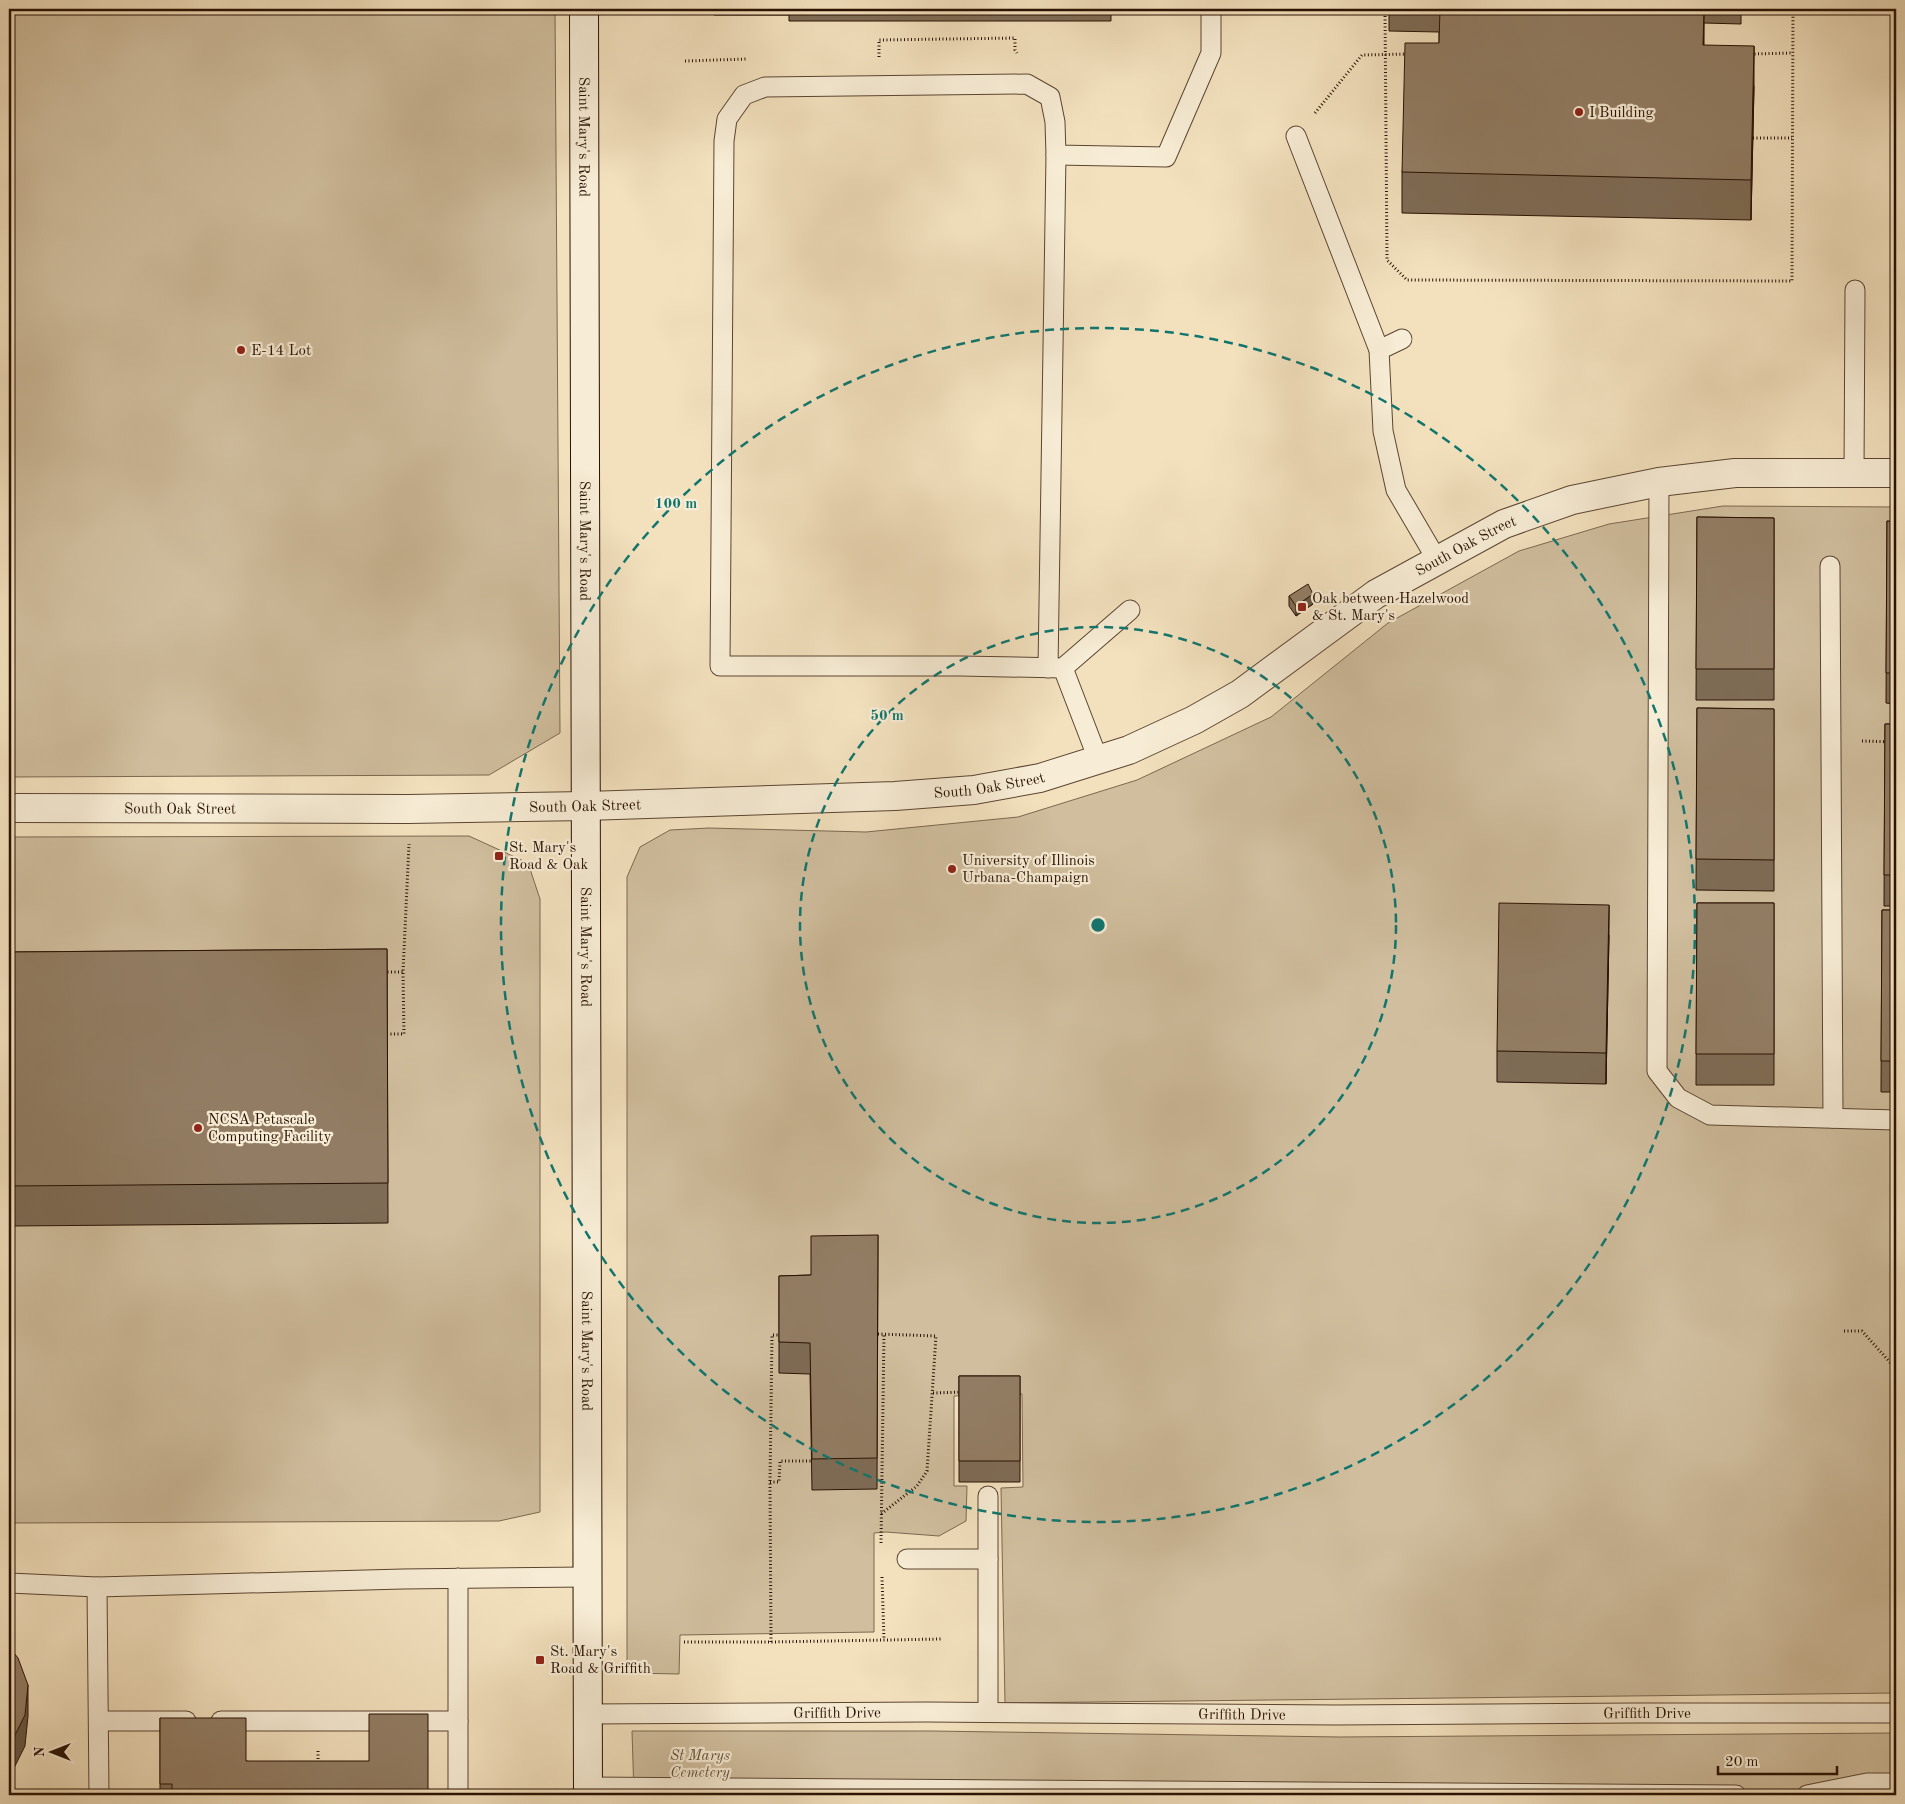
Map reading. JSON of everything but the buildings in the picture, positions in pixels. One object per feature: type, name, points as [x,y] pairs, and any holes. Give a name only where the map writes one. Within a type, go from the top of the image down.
[{"type":"street","name":"Saint Mary's Road","points":[[584,9],[588,1791]]},
{"type":"street","name":"South Oak Street","points":[[9,808],[408,809],[586,806],[896,796],[974,790],[1040,778],[1098,760],[1129,750],[1186,724],[1240,694],[1376,594],[1504,524],[1563,503],[1658,482],[1735,472],[1896,473]]},
{"type":"lane","points":[[1056,155],[1166,157],[1211,53],[1211,9]]},
{"type":"lane","points":[[1098,760],[1056,668],[1056,155],[1055,122],[1050,97],[1027,84],[765,87],[744,95],[726,119],[724,141],[720,666],[1056,668],[1130,610]]},
{"type":"lane","points":[[1296,136],[1379,350],[1383,431],[1396,490],[1437,560]]},
{"type":"lane","points":[[1854,473],[1855,290]]},
{"type":"lane","points":[[1379,350],[1402,339]]},
{"type":"lane","points":[[1658,482],[1657,1071],[1678,1098],[1710,1115],[1896,1120]]},
{"type":"lane","points":[[1830,566],[1834,1118]]},
{"type":"lane","points":[[988,1496],[988,1712]]},
{"type":"lane","points":[[907,1559],[988,1559]]},
{"type":"lane","points":[[9,1582],[96,1587],[458,1578],[587,1577]]},
{"type":"lane","points":[[458,1578],[458,1795]]},
{"type":"lane","points":[[96,1587],[99,1795]]},
{"type":"lane","name":"Griffith Drive","points":[[587,1714],[988,1712],[1336,1715],[1896,1713]]},
{"type":"lane","points":[[98,1721],[199,1725],[318,1721],[403,1728],[458,1721]]},
{"type":"lane","points":[[1807,1795],[1867,1783],[1896,1783]]},
{"type":"lane","points":[[588,1791],[1736,1795]]},
{"type":"path","points":[[1384,9],[1387,260],[1407,280],[1792,281],[1792,9]]},
{"type":"path","points":[[1743,54],[1792,53]]},
{"type":"path","points":[[1296,136],[1362,55],[1413,54]]},
{"type":"path","points":[[686,61],[750,59],[765,87]]},
{"type":"path","points":[[1753,138],[1792,138]]},
{"type":"path","points":[[387,1034],[404,1034],[403,972],[408,809]]},
{"type":"path","points":[[376,972],[403,972]]},
{"type":"path","points":[[1844,1331],[1862,1331],[1896,1369]]},
{"type":"path","points":[[878,1334],[936,1336],[927,1471],[917,1486],[881,1514]]},
{"type":"path","points":[[881,1550],[884,1334]]},
{"type":"path","points":[[771,1642],[770,1482],[772,1335],[779,1335]]},
{"type":"path","points":[[933,1393],[966,1392],[966,1397]]},
{"type":"path","points":[[770,1482],[779,1482],[780,1461],[811,1461]]},
{"type":"path","points":[[882,1568],[884,1640]]},
{"type":"path","points":[[684,1642],[943,1639]]},
{"type":"path","points":[[318,1721],[318,1768]]},
{"type":"green space","name":"E-14 Lot","points":[[9,9],[555,9],[560,733],[489,775],[9,777]]},
{"type":"green space","points":[[1723,506],[1896,507],[1896,1693],[1005,1703],[1001,1488],[1023,1487],[1022,1394],[954,1396],[954,1486],[967,1486],[966,1521],[939,1536],[886,1532],[874,1533],[874,1632],[680,1635],[679,1674],[627,1673],[627,877],[640,847],[670,830],[709,828],[866,832],[1018,817],[1137,780],[1271,717],[1388,623],[1519,551],[1609,524]]},
{"type":"green space","points":[[469,836],[528,863],[540,899],[540,1512],[499,1521],[9,1523],[9,837]]},
{"type":"green space","name":"St Marys Cemetery","points":[[632,1731],[931,1731],[1340,1737],[1896,1733],[1896,1795],[634,1795]]},
{"type":"place","name":"I Building","points":[[1579,112]]},
{"type":"place","name":"E-14 Lot","points":[[241,350]]},
{"type":"place","name":"Oak between Hazelwood & St. Mary's","points":[[1302,607]]},
{"type":"place","name":"St. Mary's Road & Oak","points":[[499,856]]},
{"type":"place","name":"University of Illinois Urbana-Champaign","points":[[952,869]]},
{"type":"place","name":"NCSA Petascale Computing Facility","points":[[198,1128]]},
{"type":"place","name":"St. Mary's Road & Griffith","points":[[540,1660]]}]
